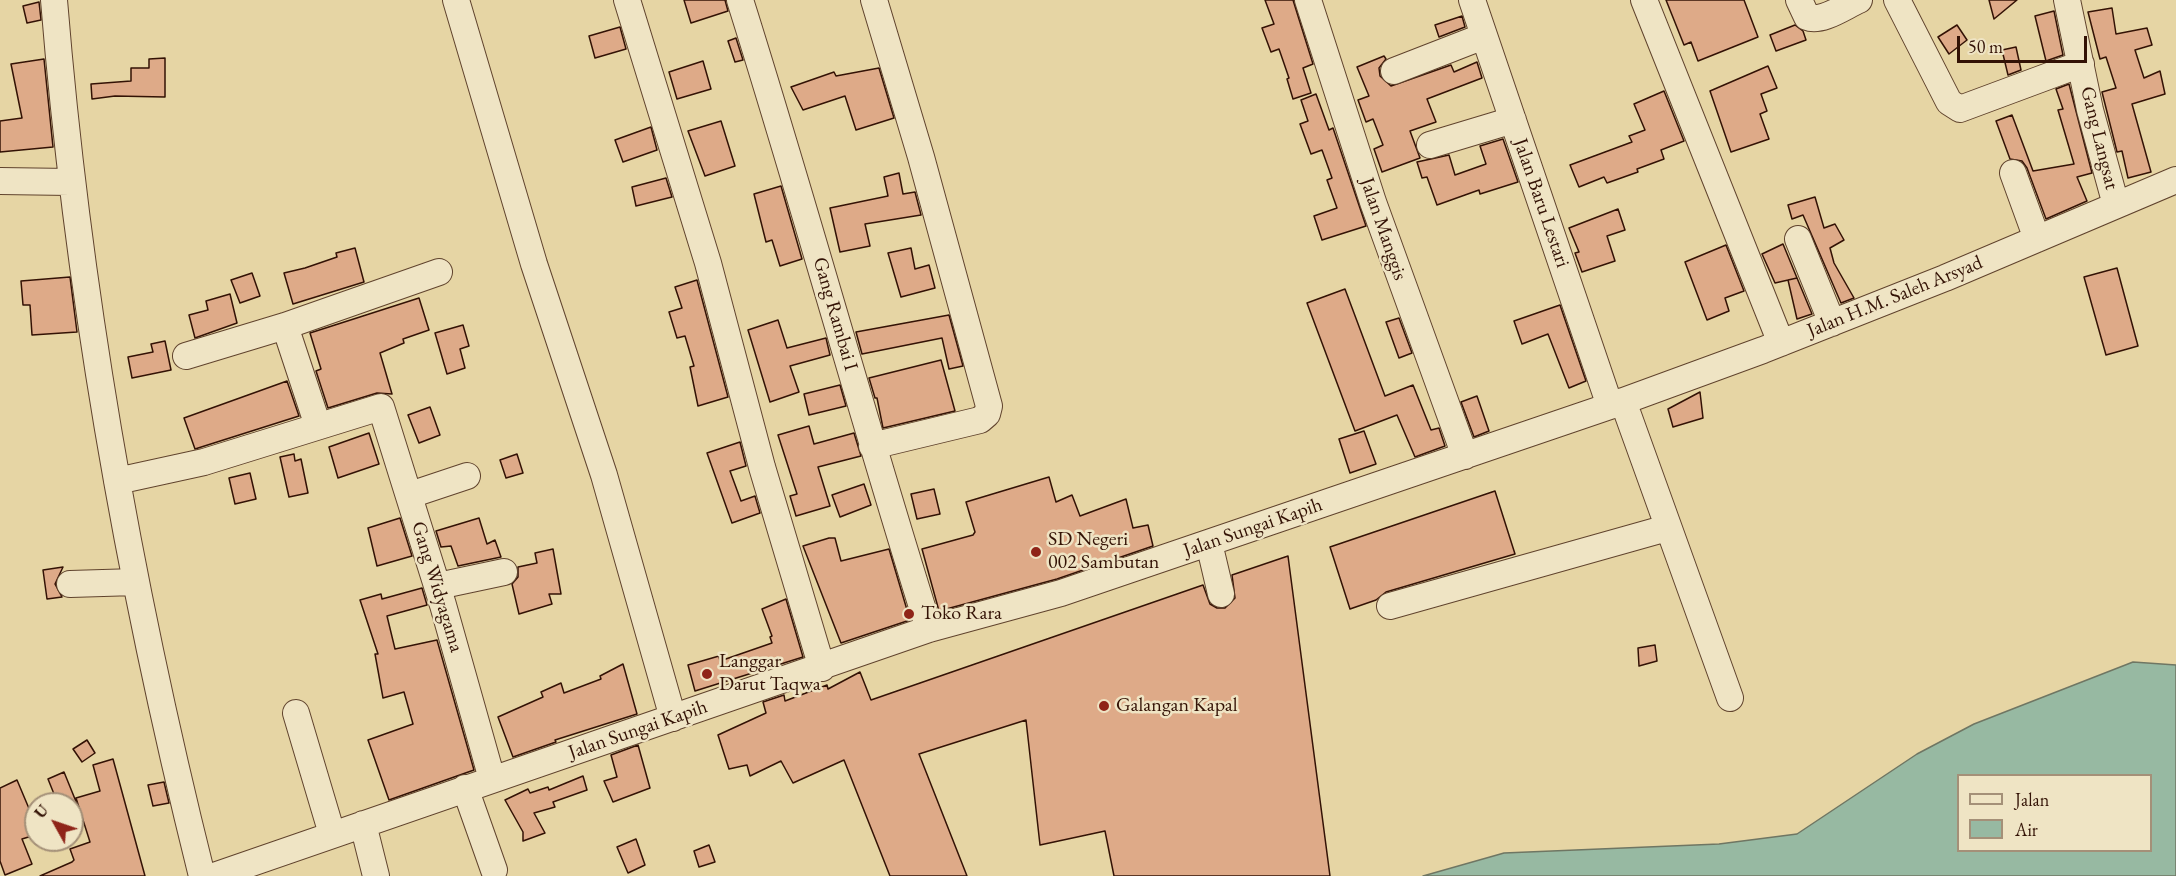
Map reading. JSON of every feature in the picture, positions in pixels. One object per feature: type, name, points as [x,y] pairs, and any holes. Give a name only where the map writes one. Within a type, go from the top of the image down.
[{"type":"street","points":[[54,0],[70,182],[87,309],[117,481],[166,732],[202,876]]},
{"type":"street","points":[[456,0],[534,264],[604,475],[673,718]]},
{"type":"street","points":[[627,0],[708,263],[762,467],[822,668]]},
{"type":"street","name":"Gang Rambai I","points":[[740,0],[804,203],[872,446],[929,629]]},
{"type":"street","points":[[872,446],[980,420],[987,414],[989,406],[921,157],[874,0]]},
{"type":"street","name":"Jalan Manggis","points":[[1308,0],[1373,202],[1465,456]]},
{"type":"street","name":"Jalan Baru Lestari","points":[[1472,0],[1513,120],[1617,403],[1667,528],[1730,698]]},
{"type":"street","points":[[1644,0],[1781,342]]},
{"type":"street","points":[[1803,8],[1822,17],[1858,0]]},
{"type":"street","points":[[1897,0],[1949,102],[1960,109],[2081,64]]},
{"type":"street","name":"Gang Langsat","points":[[2067,0],[2090,110],[2116,205]]},
{"type":"street","points":[[1394,71],[1484,36]]},
{"type":"street","points":[[1430,145],[1513,120]]},
{"type":"street","points":[[2013,173],[2037,239]]},
{"type":"street","name":"Jalan H.M. Saleh Arsyad","points":[[1617,403],[1832,322],[2176,180]]},
{"type":"street","points":[[0,181],[70,182]]},
{"type":"street","points":[[1798,239],[1832,322]]},
{"type":"street","points":[[186,356],[285,326],[439,272]]},
{"type":"street","points":[[117,481],[204,462],[318,426],[285,326]]},
{"type":"street","name":"Jalan Sungai Kapih","points":[[214,876],[465,788],[822,668],[929,629],[1061,593],[1617,403]]},
{"type":"street","name":"Gang Widyagama","points":[[318,426],[381,407],[386,417],[438,586],[492,779]]},
{"type":"street","points":[[410,495],[467,477]]},
{"type":"street","points":[[1390,606],[1667,528]]},
{"type":"street","points":[[1209,543],[1221,594]]},
{"type":"street","points":[[438,586],[504,572]]},
{"type":"street","points":[[70,584],[136,582]]},
{"type":"street","points":[[296,713],[332,834]]},
{"type":"street","points":[[465,788],[494,870]]},
{"type":"street","points":[[363,824],[376,876]]},
{"type":"water","points":[[2133,662],[2176,665],[2176,876],[1423,876],[1504,853],[1719,844],[1797,834],[1917,754],[1974,724]]},
{"type":"building","points":[[684,0],[725,0],[728,11],[691,23]]},
{"type":"building","points":[[1265,0],[1293,0],[1313,64],[1303,68],[1311,93],[1293,99],[1287,79],[1289,78],[1279,49],[1271,52],[1262,28],[1274,24]]},
{"type":"building","points":[[1666,0],[1744,0],[1758,37],[1698,61],[1691,42],[1684,45]]},
{"type":"building","points":[[1989,0],[2017,0],[1994,19]]},
{"type":"building","points":[[39,2],[41,20],[27,23],[23,6]]},
{"type":"building","points":[[2112,8],[2116,34],[2147,28],[2152,45],[2135,50],[2144,78],[2160,71],[2165,94],[2132,104],[2151,172],[2128,178],[2122,151],[2117,152],[2102,92],[2116,88],[2106,57],[2100,59],[2088,12]]},
{"type":"building","points":[[2054,11],[2063,55],[2046,61],[2035,16]]},
{"type":"building","points":[[1462,16],[1465,27],[1439,37],[1435,25]]},
{"type":"building","points":[[1795,25],[1803,31],[1806,40],[1776,51],[1770,35]]},
{"type":"building","points":[[1957,25],[1967,40],[1949,54],[1938,37]]},
{"type":"building","points":[[620,27],[626,49],[595,58],[589,36]]},
{"type":"building","points":[[736,38],[743,60],[735,62],[728,41]]},
{"type":"building","points":[[2016,47],[2021,70],[2008,75],[2002,50]]},
{"type":"building","points":[[1384,56],[1386,59],[1379,68],[1380,76],[1391,86],[1451,65],[1454,72],[1477,62],[1482,78],[1427,99],[1436,122],[1410,131],[1420,158],[1382,172],[1374,149],[1383,145],[1373,119],[1366,122],[1358,100],[1369,96],[1357,67]]},
{"type":"building","points":[[165,58],[165,97],[115,96],[92,99],[91,84],[131,81],[131,68],[149,68],[149,59]]},
{"type":"building","points":[[44,59],[53,147],[0,152],[0,121],[22,118],[11,64]]},
{"type":"building","points":[[703,61],[711,89],[677,99],[669,72]]},
{"type":"building","points":[[1768,66],[1777,88],[1761,94],[1767,111],[1760,114],[1769,139],[1731,152],[1710,91]]},
{"type":"building","points":[[879,68],[894,118],[856,130],[845,96],[803,110],[791,87],[834,72],[836,76]]},
{"type":"building","points":[[2069,84],[2092,173],[2077,177],[2087,201],[2046,219],[2027,168],[2022,161],[2010,159],[1996,121],[2012,115],[2033,171],[2074,164],[2058,110],[2063,109],[2056,89]]},
{"type":"building","points":[[1664,91],[1684,141],[1661,150],[1664,159],[1637,169],[1638,172],[1607,183],[1604,177],[1579,187],[1570,165],[1632,142],[1629,136],[1645,130],[1634,104]]},
{"type":"building","points":[[1316,94],[1329,130],[1333,128],[1366,226],[1322,240],[1314,216],[1337,208],[1327,180],[1332,178],[1322,150],[1311,154],[1300,124],[1308,121],[1301,100]]},
{"type":"building","points":[[721,121],[735,166],[705,176],[688,131]]},
{"type":"building","points":[[651,127],[657,150],[623,162],[615,140]]},
{"type":"building","points":[[1503,139],[1518,182],[1480,194],[1479,190],[1437,205],[1427,177],[1422,178],[1417,162],[1449,155],[1455,175],[1486,164],[1480,146]]},
{"type":"building","points":[[899,173],[903,194],[915,192],[921,215],[865,224],[870,246],[840,252],[830,208],[888,196],[884,177]]},
{"type":"building","points":[[666,178],[672,197],[636,206],[632,187]]},
{"type":"building","points":[[781,186],[802,259],[780,266],[772,240],[766,242],[754,194]]},
{"type":"building","points":[[1815,197],[1824,228],[1835,224],[1844,240],[1830,248],[1834,263],[1854,298],[1841,303],[1803,215],[1792,219],[1788,205]]},
{"type":"building","points":[[1618,209],[1625,230],[1607,236],[1615,261],[1582,272],[1575,253],[1579,252],[1569,228]]},
{"type":"building","points":[[1783,244],[1797,278],[1775,283],[1762,254]]},
{"type":"building","points":[[1726,245],[1744,291],[1725,298],[1729,311],[1707,320],[1685,262]]},
{"type":"building","points":[[355,248],[364,282],[293,304],[284,273],[337,257],[336,253]]},
{"type":"building","points":[[911,248],[915,269],[929,265],[935,288],[901,297],[888,253]]},
{"type":"building","points":[[2117,268],[2138,346],[2106,355],[2084,277]]},
{"type":"building","points":[[252,273],[260,296],[240,303],[231,280]]},
{"type":"building","points":[[70,277],[77,332],[32,335],[30,305],[23,305],[21,281]]},
{"type":"building","points":[[1797,278],[1812,314],[1797,319],[1788,280]]},
{"type":"building","points":[[697,280],[728,397],[698,406],[690,367],[694,366],[685,336],[677,338],[669,312],[682,308],[675,287]]},
{"type":"building","points":[[1345,289],[1385,396],[1413,385],[1431,430],[1439,428],[1445,446],[1415,457],[1397,415],[1355,431],[1307,303]]},
{"type":"building","points":[[230,294],[237,323],[195,338],[189,315],[208,310],[206,301]]},
{"type":"building","points":[[419,298],[429,330],[403,339],[404,343],[380,353],[392,394],[377,393],[328,408],[316,371],[321,369],[310,333]]},
{"type":"building","points":[[1560,305],[1586,381],[1569,388],[1548,334],[1522,344],[1514,321]]},
{"type":"building","points":[[949,315],[963,366],[949,369],[942,338],[862,354],[856,332]]},
{"type":"building","points":[[1399,318],[1412,353],[1399,358],[1386,322]]},
{"type":"building","points":[[778,320],[787,348],[826,338],[830,355],[790,366],[799,392],[770,402],[748,330]]},
{"type":"building","points":[[463,325],[469,346],[460,349],[465,368],[447,374],[435,333]]},
{"type":"building","points":[[165,341],[171,370],[132,378],[128,357],[153,352],[151,344]]},
{"type":"building","points":[[941,360],[955,411],[883,428],[877,398],[875,398],[869,378]]},
{"type":"building","points":[[287,381],[299,416],[195,449],[184,418]]},
{"type":"building","points":[[840,385],[846,406],[809,415],[804,394]]},
{"type":"building","points":[[1700,392],[1703,418],[1673,427],[1668,409]]},
{"type":"building","points":[[1477,396],[1489,431],[1474,437],[1461,402]]},
{"type":"building","points":[[430,407],[440,435],[419,443],[408,415]]},
{"type":"building","points":[[809,426],[814,444],[854,433],[861,456],[818,467],[830,506],[796,516],[790,496],[797,494],[778,435]]},
{"type":"building","points":[[1364,431],[1376,464],[1350,473],[1339,439]]},
{"type":"building","points":[[369,433],[379,464],[338,478],[329,447]]},
{"type":"building","points":[[740,442],[746,466],[730,471],[741,501],[755,496],[760,513],[732,523],[707,453]]},
{"type":"building","points":[[294,454],[295,461],[301,459],[308,493],[289,497],[280,457]]},
{"type":"building","points":[[517,454],[523,473],[506,478],[500,460]]},
{"type":"building","points":[[250,473],[256,499],[235,504],[229,478]]},
{"type":"building","points":[[1049,477],[1056,502],[1072,495],[1080,516],[1126,499],[1133,528],[1148,525],[1153,546],[1057,579],[939,611],[922,549],[973,535],[975,532],[966,502]]},
{"type":"building","points":[[864,484],[871,505],[840,517],[832,495]]},
{"type":"building","points":[[934,489],[940,514],[917,519],[911,494]]},
{"type":"building","points":[[1495,491],[1515,554],[1386,592],[1376,600],[1350,609],[1330,547]]},
{"type":"building","points":[[400,518],[412,556],[377,566],[368,528]]},
{"type":"building","points":[[479,518],[487,544],[495,540],[501,557],[458,566],[451,546],[441,547],[436,531]]},
{"type":"building","points":[[835,538],[841,561],[889,549],[910,620],[841,643],[803,546]]},
{"type":"building","points":[[553,549],[561,594],[549,594],[552,604],[519,614],[512,584],[518,577],[518,567],[537,563],[535,553]]},
{"type":"building","name":"Galangan Kapal","points":[[1288,556],[1330,876],[1114,876],[1105,831],[1040,845],[1026,720],[919,754],[967,876],[890,876],[844,760],[793,783],[781,761],[750,776],[747,765],[729,769],[718,735],[766,713],[763,702],[784,695],[785,701],[827,685],[828,689],[860,672],[871,700],[1203,585],[1210,604],[1217,608],[1225,608],[1235,598],[1232,575]]},
{"type":"building","points":[[63,567],[55,584],[62,597],[47,599],[43,570]]},
{"type":"building","points":[[422,588],[427,605],[387,616],[395,649],[437,640],[474,770],[389,800],[368,740],[413,724],[404,692],[383,698],[375,654],[378,654],[360,600],[381,594],[382,599]]},
{"type":"building","points":[[786,599],[803,657],[695,691],[688,665],[719,656],[720,661],[772,643],[770,637],[772,636],[762,609]]},
{"type":"building","points":[[1655,645],[1657,661],[1639,666],[1638,648]]},
{"type":"building","points":[[623,664],[637,714],[555,740],[556,742],[513,757],[498,717],[543,697],[541,692],[561,683],[564,693],[601,679],[600,676]]},
{"type":"building","points":[[87,740],[95,753],[82,762],[73,749]]},
{"type":"building","points":[[638,745],[650,788],[613,802],[604,781],[617,777],[611,755]]},
{"type":"building","points":[[113,759],[145,876],[40,876],[72,862],[74,860],[71,852],[84,852],[84,844],[90,842],[84,823],[84,796],[100,791],[93,765]]},
{"type":"building","points":[[64,772],[72,792],[53,792],[48,779]]},
{"type":"building","points":[[583,776],[587,790],[553,802],[555,807],[534,813],[545,833],[523,841],[523,832],[505,800],[528,789],[530,793],[548,787],[549,790]]},
{"type":"building","points":[[17,780],[24,797],[24,838],[22,839],[24,852],[27,852],[32,864],[5,875],[0,861],[0,788]]},
{"type":"building","points":[[164,782],[169,803],[153,806],[148,785]]},
{"type":"building","points":[[636,839],[645,865],[628,873],[617,847]]},
{"type":"building","points":[[709,845],[715,862],[699,867],[694,851]]},
{"type":"place","name":"SD Negeri 002 Sambutan","points":[[1036,552]]},
{"type":"place","name":"Toko Rara","points":[[909,614]]},
{"type":"place","name":"Langgar Darut Taqwa","points":[[707,674]]},
{"type":"place","name":"Galangan Kapal","points":[[1104,706]]}]
